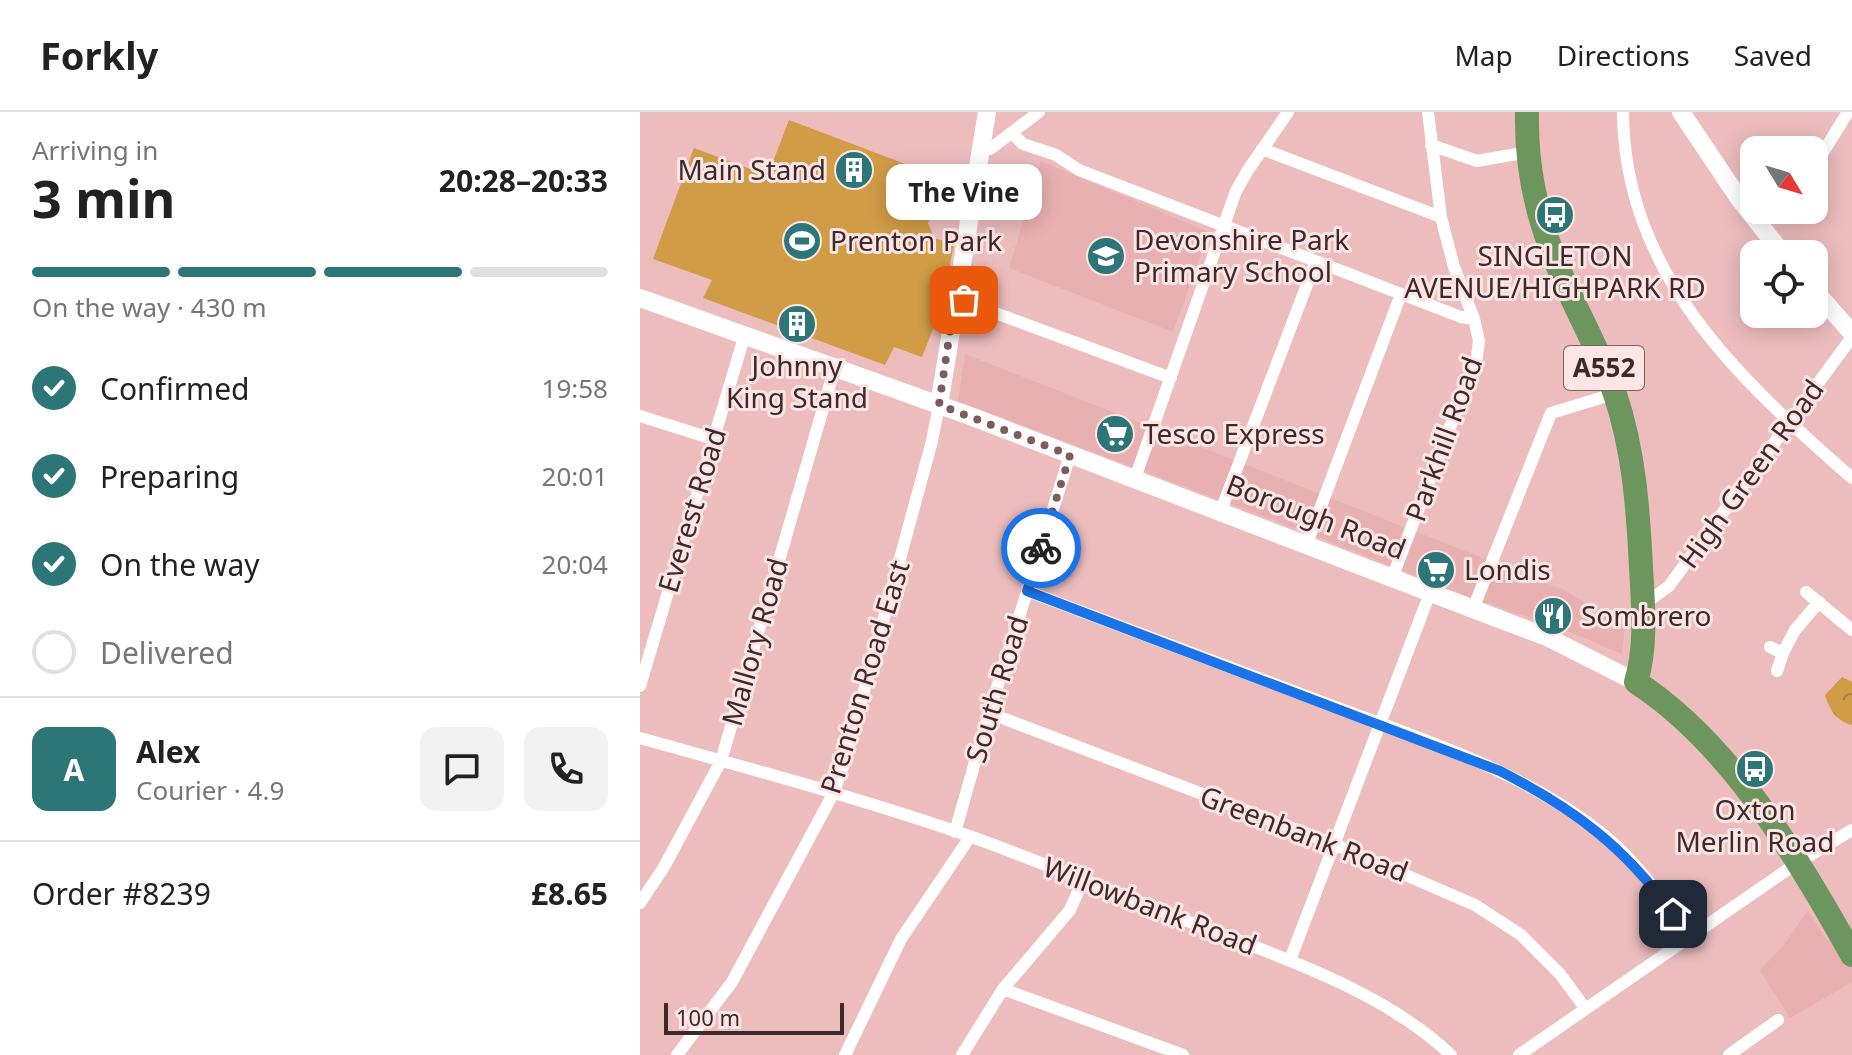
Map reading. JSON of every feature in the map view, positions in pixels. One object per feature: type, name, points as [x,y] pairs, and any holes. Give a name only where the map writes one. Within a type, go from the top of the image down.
[{"type":"highway","name":"A552","points":[[1527,112],[1533,191],[1550,249],[1614,394],[1634,467],[1643,605],[1642,663],[1636,682]]},
{"type":"highway","name":"Borough Road","points":[[1636,682],[1690,726],[1728,766],[1797,863],[1852,955]]},
{"type":"street","points":[[939,405],[987,112]]},
{"type":"street","points":[[981,149],[990,149],[1039,112]]},
{"type":"street","points":[[1134,481],[1236,191],[1288,112]]},
{"type":"street","name":"Parkhill Road","points":[[1392,578],[1477,357],[1479,341],[1441,217],[1428,112]]},
{"type":"street","points":[[1623,112],[1623,143],[1637,211],[1657,260],[1698,323],[1751,386],[1852,478]]},
{"type":"street","points":[[1681,112],[1740,200],[1772,240]]},
{"type":"street","points":[[1828,144],[1848,112]]},
{"type":"street","points":[[1013,134],[1023,144],[1056,155],[1079,170],[1461,317],[1474,319]]},
{"type":"street","points":[[1431,145],[1477,161],[1528,152]]},
{"type":"street","points":[[1262,149],[1441,217]]},
{"type":"street","points":[[1220,513],[1316,261]]},
{"type":"street","points":[[1306,546],[1401,294]]},
{"type":"street","name":"Borough Road","points":[[640,298],[939,405],[1547,637],[1636,682]]},
{"type":"street","points":[[955,298],[1171,378]]},
{"type":"street","points":[[1828,307],[1852,335]]},
{"type":"street","name":"Everest Road","points":[[640,686],[745,334]]},
{"type":"street","name":"High Green Road","points":[[1643,605],[1669,586],[1852,335]]},
{"type":"street","name":"Mallory Road","points":[[640,903],[664,867],[721,761],[835,367]]},
{"type":"street","points":[[1473,609],[1551,413],[1614,394]]},
{"type":"street","name":"Prenton Road East","points":[[677,1055],[732,982],[833,794],[845,761],[912,517],[939,405]]},
{"type":"street","points":[[640,416],[713,439]]},
{"type":"street","name":"South Road","points":[[955,832],[1070,455]]},
{"type":"street","points":[[1027,591],[1500,771],[1572,812],[1607,838],[1643,876],[1690,938]]},
{"type":"street","points":[[1806,592],[1852,630]]},
{"type":"street","points":[[1290,960],[1430,593]]},
{"type":"street","points":[[1777,671],[1795,630],[1819,602]]},
{"type":"street","points":[[1770,647],[1783,653]]},
{"type":"street","name":"Greenbank Road","points":[[989,713],[1334,844],[1475,905],[1521,935],[1560,974],[1585,1008]]},
{"type":"street","name":"Willowbank Road","points":[[640,738],[970,837],[1290,960],[1384,1008],[1425,1033],[1451,1055]]},
{"type":"street","points":[[1519,1055],[1797,863],[1852,830]]},
{"type":"street","points":[[845,1055],[901,939],[970,837]]},
{"type":"street","points":[[962,1055],[1003,989],[1070,910],[1083,880]]},
{"type":"street","points":[[1003,989],[1183,1055]]},
{"type":"street","points":[[1729,1055],[1778,1020]]},
{"type":"shaded area","name":"Devonshire Park Primary School","points":[[1041,161],[1209,232],[1173,332],[1009,268]]},
{"type":"shaded area","points":[[965,354],[1564,590],[1625,626],[1622,654],[958,401]]},
{"type":"shaded area","points":[[1808,910],[1827,941],[1843,933],[1852,923],[1852,982],[1790,1018],[1760,970],[1784,945]]},
{"type":"green space","name":"Prenton Park","points":[[789,120],[945,179],[928,223],[934,238],[954,244],[941,309],[922,357],[894,347],[885,365],[703,298],[712,280],[653,259],[694,148],[753,170],[772,164]]},
{"type":"green space","points":[[1842,677],[1852,682],[1852,725],[1834,714],[1825,695]]},
{"type":"way so far","points":[[964,300],[955,298],[939,405],[1070,455],[1041,548]]},
{"type":"place","name":"Main Stand","points":[[854,170]]},
{"type":"place","name":"SINGLETON AVENUE/HIGHPARK RD","points":[[1555,215]]},
{"type":"place","name":"Prenton Park","points":[[802,241]]},
{"type":"place","name":"Devonshire Park Primary School","points":[[1106,256]]},
{"type":"place","name":"The Vine","points":[[964,300]]},
{"type":"place","name":"Johnny King Stand","points":[[797,324]]},
{"type":"place","name":"Tesco Express","points":[[1115,434]]},
{"type":"place","name":"Londis","points":[[1436,570]]},
{"type":"place","name":"Sombrero","points":[[1553,616]]},
{"type":"place","name":"Oxton Merlin Road","points":[[1755,769]]},
{"type":"route","points":[[1041,548],[1027,591],[1500,771],[1551,798],[1607,838],[1655,889],[1673,914]]}]
